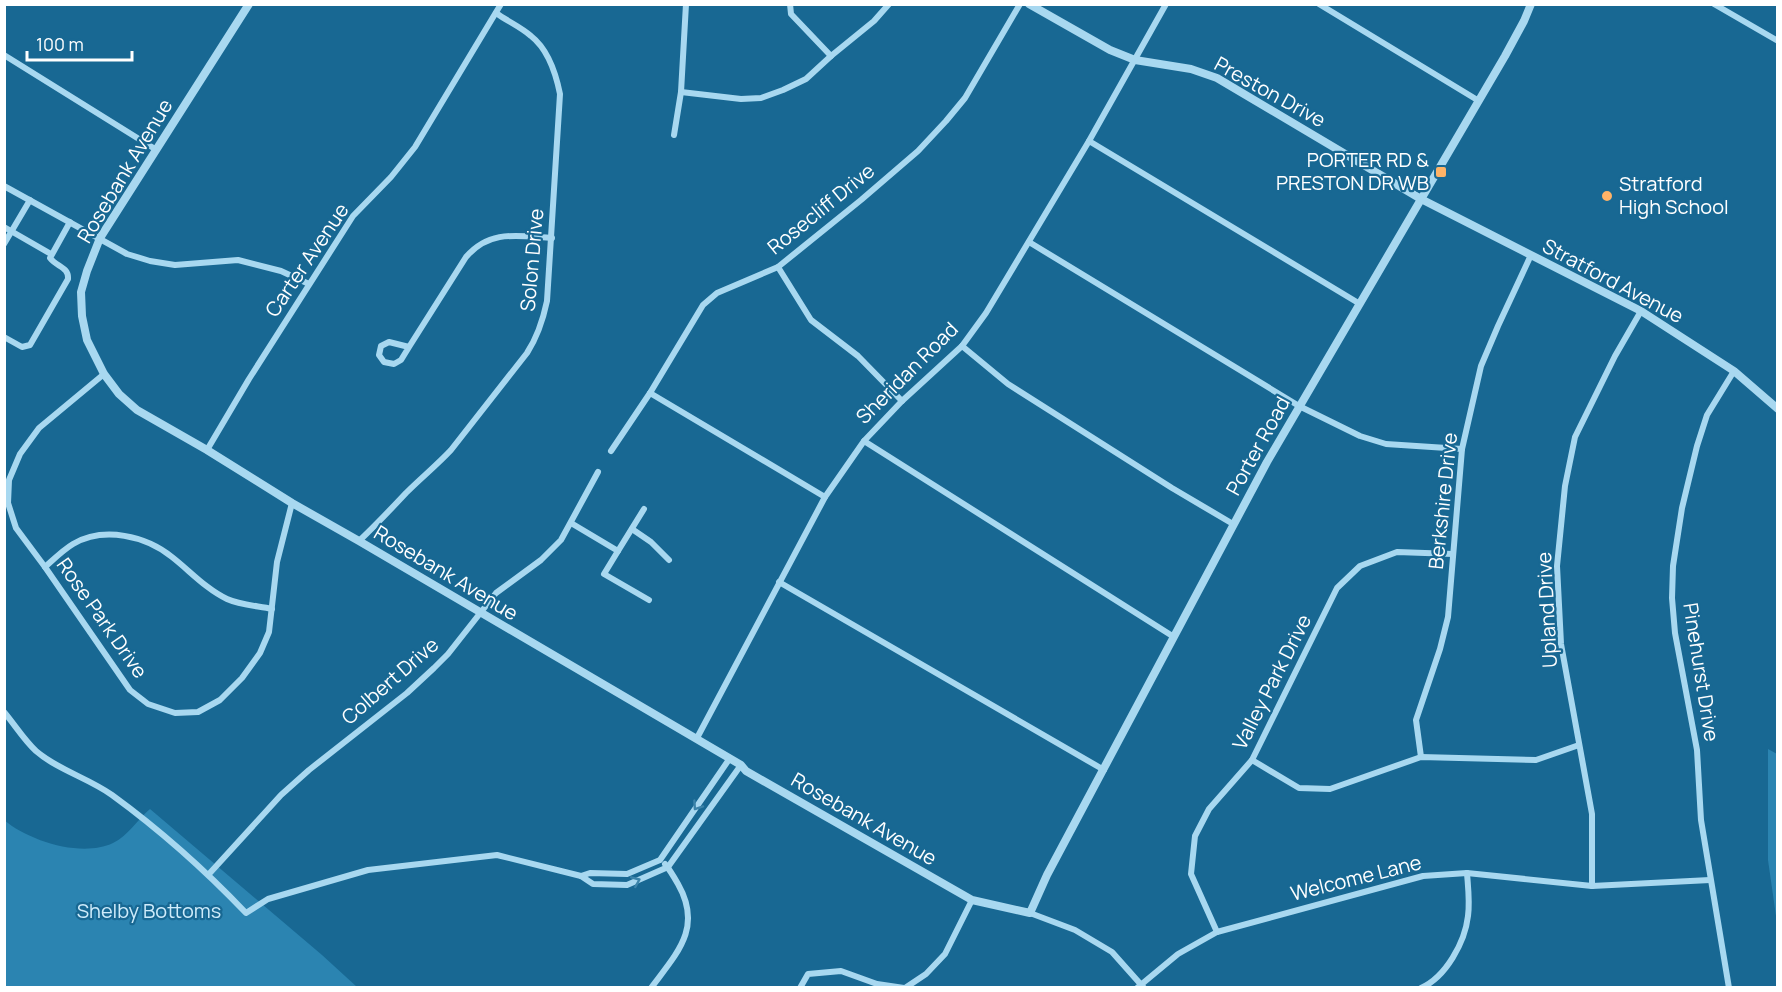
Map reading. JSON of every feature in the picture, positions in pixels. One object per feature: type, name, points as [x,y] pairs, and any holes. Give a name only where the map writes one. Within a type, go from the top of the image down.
[{"type":"street","name":"Rosebank Avenue","points":[[249,4],[100,238],[87,271],[81,292],[82,316],[87,340],[104,374],[119,394],[137,410],[207,450],[292,504],[697,738],[741,765],[746,771],[972,900],[1030,913],[1075,930],[1112,952],[1141,986]]},
{"type":"street","name":"Carter Avenue","points":[[207,450],[353,216],[391,177],[415,147],[501,4]]},
{"type":"street","points":[[674,135],[681,92],[686,4]]},
{"type":"street","points":[[790,4],[792,14],[831,56]]},
{"type":"street","points":[[681,92],[741,99],[761,98],[806,79],[874,21],[889,4]]},
{"type":"street","name":"Rosecliff Drive","points":[[611,451],[650,393],[703,304],[717,293],[778,267],[918,151],[965,98],[1020,4]]},
{"type":"street","name":"Preston Drive","points":[[1029,4],[1110,50],[1136,60],[1191,69],[1216,78],[1421,199]]},
{"type":"street","name":"Sheridan Road","points":[[697,738],[825,497],[864,441],[902,401],[962,346],[986,313],[1089,141],[1166,4]]},
{"type":"street","points":[[1319,4],[1479,101]]},
{"type":"street","name":"Porter Road","points":[[1030,913],[1047,875],[1233,524],[1299,406],[1479,101],[1531,4]]},
{"type":"street","points":[[1714,4],[1778,41]]},
{"type":"street","points":[[1728,13],[1733,4]]},
{"type":"street","name":"Solon Drive","points":[[359,541],[451,450],[518,365],[534,342],[543,321],[547,301],[552,238],[560,94],[556,74],[533,37],[496,13]]},
{"type":"street","points":[[4,55],[155,149]]},
{"type":"street","points":[[1089,141],[1359,304]]},
{"type":"street","points":[[4,186],[127,254],[175,265],[238,260],[281,271],[309,284]]},
{"type":"street","name":"Stratford Avenue","points":[[1421,199],[1641,311],[1734,371],[1778,409]]},
{"type":"street","points":[[4,244],[30,200]]},
{"type":"street","points":[[4,337],[22,347],[30,345],[68,279],[69,273],[50,258],[70,222]]},
{"type":"street","points":[[4,227],[51,254]]},
{"type":"street","points":[[408,347],[389,342],[381,346],[379,355],[384,362],[394,364],[401,360],[465,257],[473,248],[484,241],[501,236],[552,238]]},
{"type":"street","points":[[1029,243],[1299,406],[1360,436],[1386,444],[1462,449]]},
{"type":"street","name":"Berkshire Drive","points":[[1420,757],[1416,720],[1444,636],[1448,617],[1462,449],[1481,366],[1531,255]]},
{"type":"street","points":[[778,267],[811,320],[858,356],[902,401]]},
{"type":"street","name":"Upland Drive","points":[[1592,886],[1592,814],[1561,644],[1557,566],[1565,486],[1575,437],[1615,356],[1641,311]]},
{"type":"street","points":[[962,346],[1008,384],[1233,524]]},
{"type":"street","name":"Pinehurst Drive","points":[[1729,987],[1701,820],[1697,750],[1675,633],[1672,598],[1673,566],[1682,508],[1697,446],[1707,415],[1734,371]]},
{"type":"street","name":"Rose Park Drive","points":[[104,374],[39,428],[20,454],[9,480],[8,503],[16,528],[130,690],[148,704],[175,713],[198,712],[220,700],[242,678],[260,654],[269,632],[277,562],[292,504]]},
{"type":"street","points":[[650,393],[825,497]]},
{"type":"street","points":[[864,441],[1174,637]]},
{"type":"street","name":"Colbert Drive","points":[[209,874],[281,795],[309,770],[407,693],[434,668],[496,593],[541,560],[561,540],[597,472]]},
{"type":"street","points":[[644,509],[604,574],[649,600]]},
{"type":"street","points":[[571,523],[618,551]]},
{"type":"street","points":[[632,529],[651,542],[669,560]]},
{"type":"street","points":[[45,567],[74,544],[101,534],[126,536],[156,547],[209,589],[229,600],[272,609]]},
{"type":"street","name":"Valley Park Drive","points":[[1217,932],[1191,874],[1195,836],[1209,809],[1252,760],[1337,588],[1360,566],[1398,552],[1453,554]]},
{"type":"street","points":[[779,582],[1104,770]]},
{"type":"street","points":[[4,712],[37,752],[109,793],[141,817],[209,874],[246,913],[268,899],[368,870],[497,855],[581,876],[593,884],[627,885],[668,867],[741,765]]},
{"type":"street","points":[[1252,760],[1299,788],[1330,789],[1420,757],[1536,760],[1579,746]]},
{"type":"street","points":[[581,876],[590,873],[627,874],[660,860],[730,758]]},
{"type":"street","points":[[651,987],[681,947],[689,924],[686,897],[668,867],[660,860]]},
{"type":"street","points":[[1421,987],[1447,967],[1464,938],[1468,915],[1467,873]]},
{"type":"street","name":"Welcome Lane","points":[[1141,986],[1178,954],[1217,932],[1423,876],[1467,873],[1592,886],[1710,880]]},
{"type":"street","points":[[800,987],[808,974],[841,971],[877,984],[905,987],[926,974],[945,954],[972,900]]},
{"type":"green space","points":[[1768,749],[1777,754],[1777,923],[1768,860]]},
{"type":"green space","name":"Shelby Bottoms","points":[[150,809],[357,987],[5,987],[4,820],[27,835],[41,840],[71,848],[86,849],[100,847],[118,840]]},
{"type":"place","name":"PORTER RD & PRESTON DR WB","points":[[1441,172]]},
{"type":"place","name":"Stratford High School","points":[[1607,196]]}]
